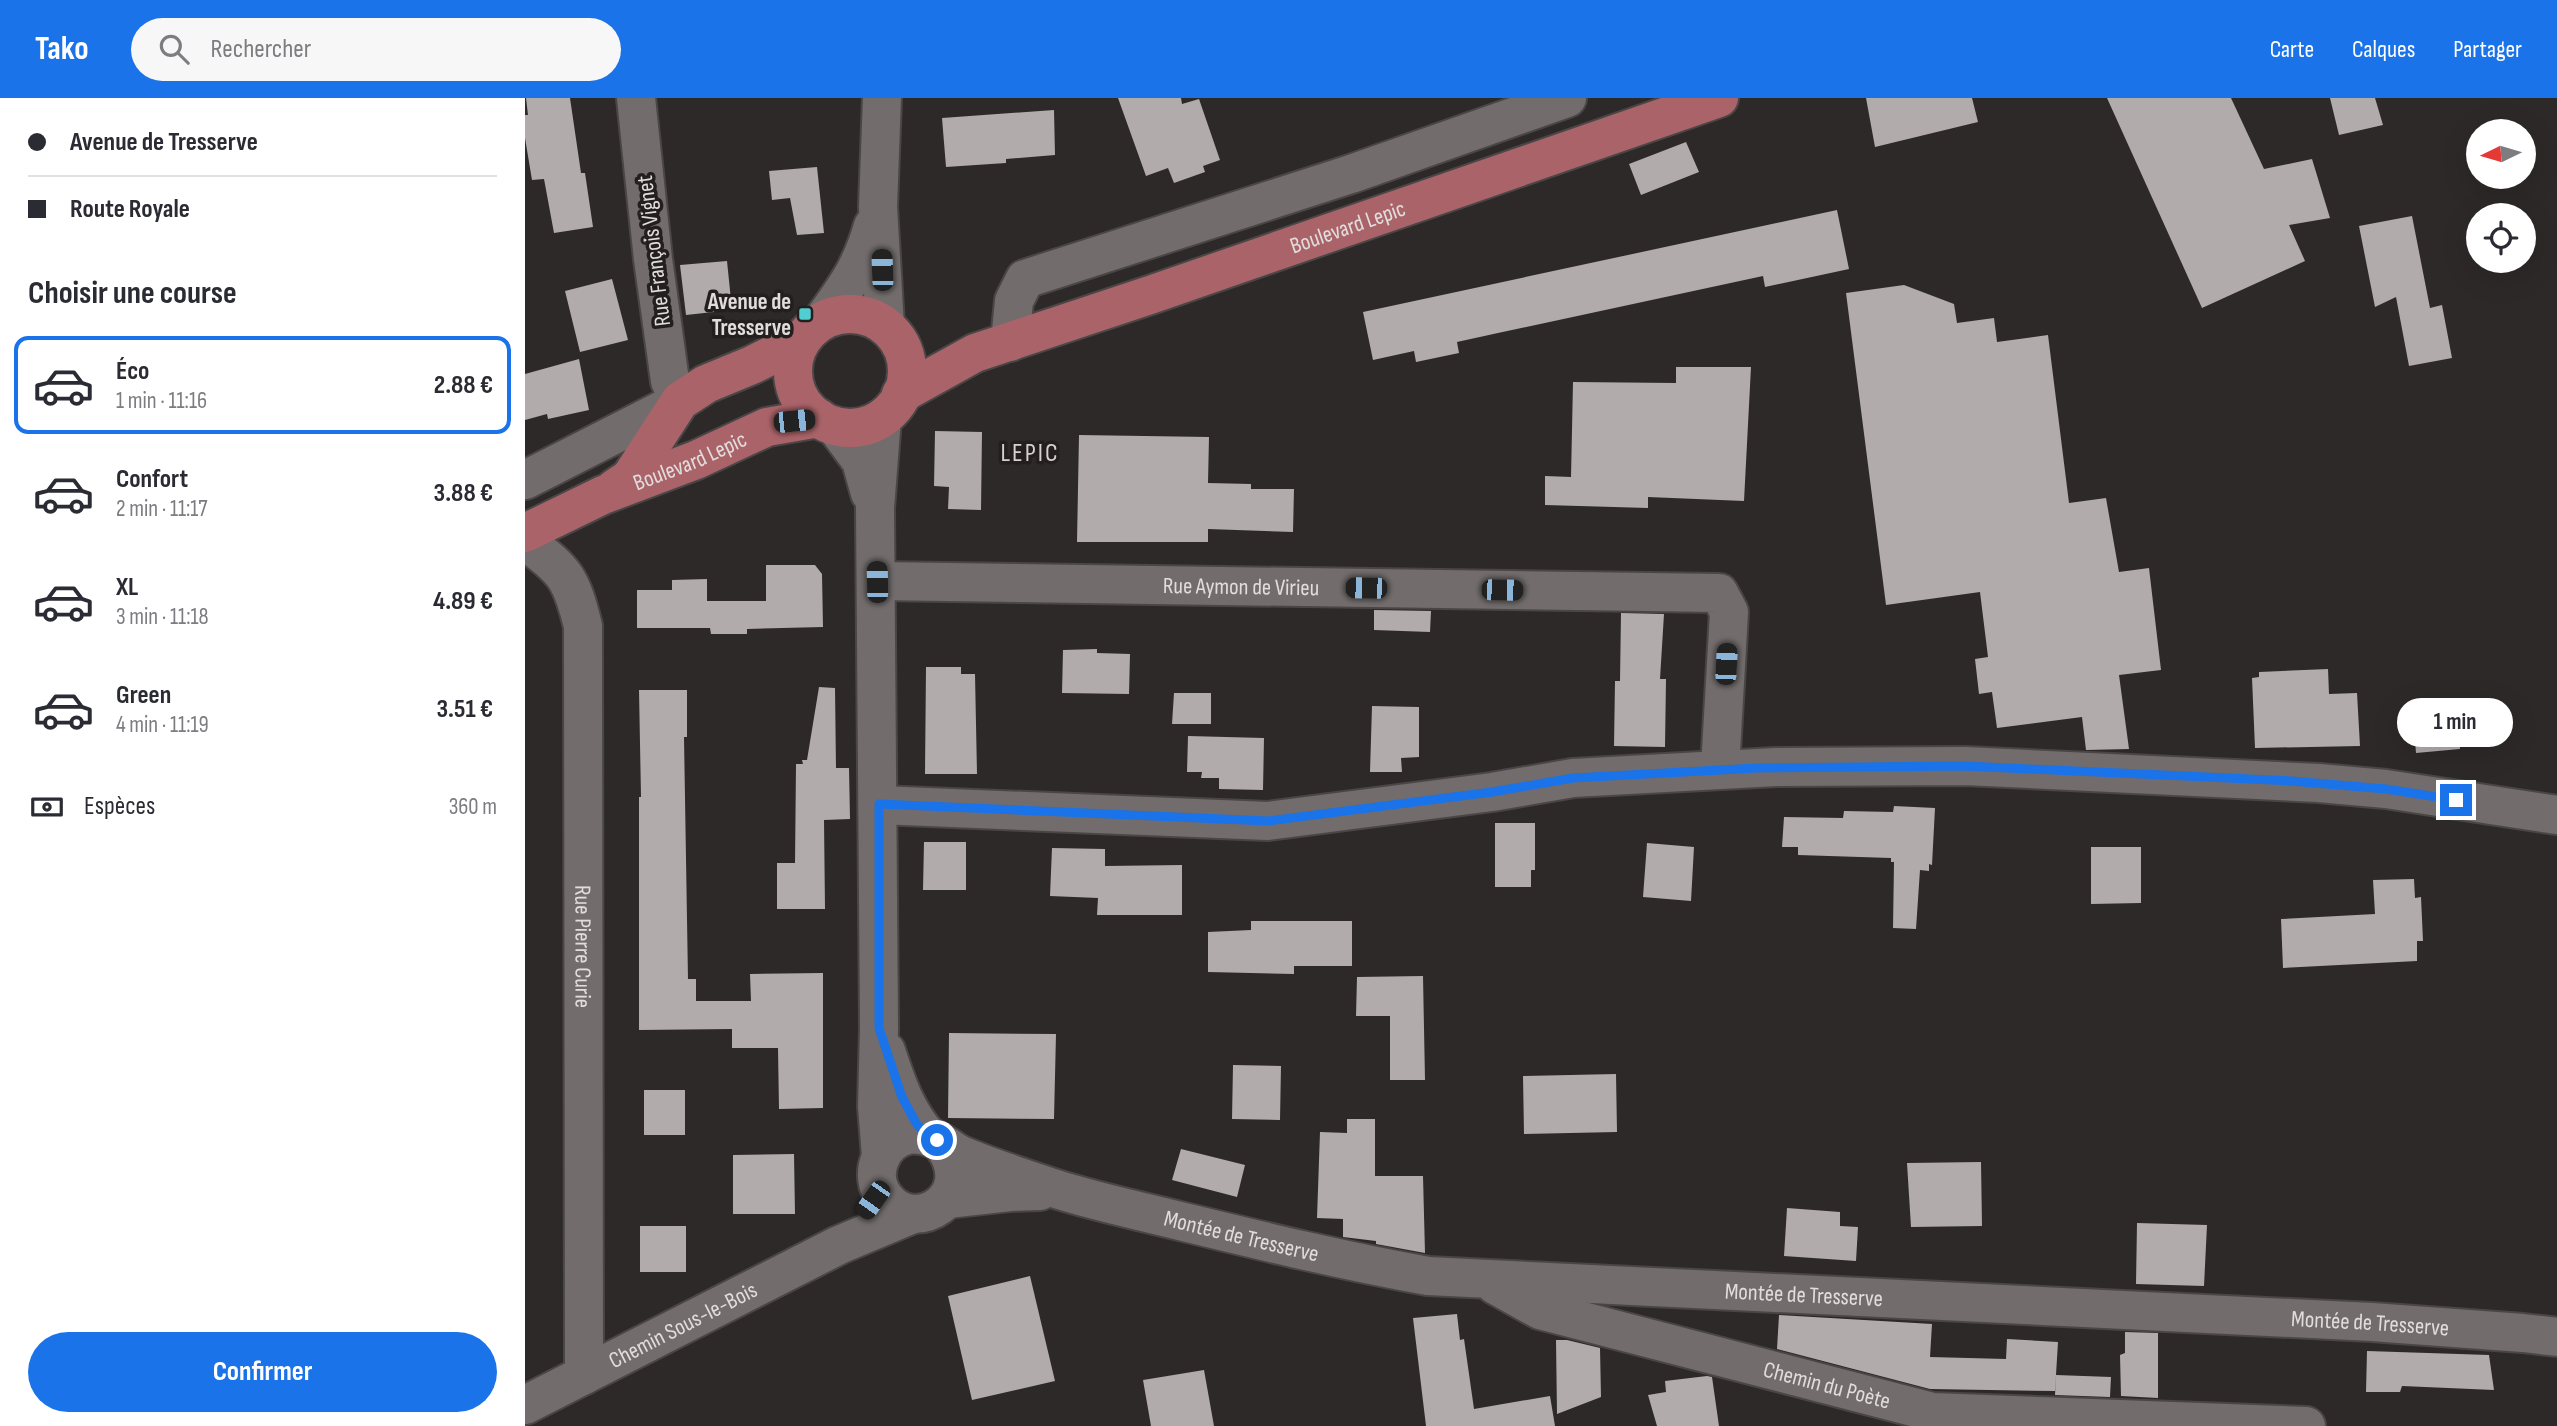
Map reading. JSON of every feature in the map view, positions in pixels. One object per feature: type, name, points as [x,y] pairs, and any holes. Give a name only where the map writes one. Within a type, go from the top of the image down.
[{"type":"main road","name":"Boulevard Lepic","points":[[892,406],[992,348],[1719,98]]},
{"type":"main road","points":[[854,314],[870,317],[893,335],[904,354],[907,376],[892,406],[867,425],[851,428],[827,422],[808,410],[797,394],[793,376],[794,357],[812,330],[838,315],[854,314]]},
{"type":"main road","name":"Boulevard Lepic","points":[[603,495],[630,478],[680,401],[706,384],[752,365],[812,330]]},
{"type":"main road","name":"Boulevard Lepic","points":[[893,335],[992,348]]},
{"type":"main road","name":"Boulevard Lepic","points":[[525,533],[603,495],[696,460],[767,427],[827,422]]},
{"type":"street","name":"Rue François Vignet","points":[[636,98],[653,259],[670,381],[680,401]]},
{"type":"street","points":[[882,98],[878,208],[893,335]]},
{"type":"street","name":"Boulevard Lepic","points":[[992,348],[1025,279],[1352,174],[1567,98]]},
{"type":"street","points":[[812,330],[852,280],[866,251],[878,208]]},
{"type":"street","name":"Boulevard Lepic","points":[[525,480],[680,401]]},
{"type":"street","points":[[892,406],[875,508],[879,804],[879,1170],[885,1198],[897,1209],[1010,1192],[1060,1191]]},
{"type":"street","points":[[827,422],[861,461],[875,508]]},
{"type":"street","name":"Rue Pierre Curie","points":[[525,541],[555,564],[573,589],[583,626],[584,1375]]},
{"type":"street","name":"Rue Aymon de Virieu","points":[[877,582],[1719,593],[1729,612],[1720,769]]},
{"type":"street","points":[[879,804],[1268,821],[1492,792],[1573,778],[1720,769],[1965,766],[2266,779],[2386,789],[2557,815]]},
{"type":"street","points":[[879,1028],[902,1097],[916,1123],[953,1159],[956,1173],[954,1187],[930,1206]]},
{"type":"street","points":[[879,1170],[892,1142],[909,1135],[937,1142],[1060,1191]]},
{"type":"street","name":"Chemin Sous-le-Bois","points":[[839,1245],[873,1200],[879,1170]]},
{"type":"street","name":"Montée de Tresserve","points":[[1060,1191],[1380,1268],[1428,1276],[2372,1322],[2557,1337]]},
{"type":"street","name":"Chemin Sous-le-Bois","points":[[525,1405],[839,1245],[930,1206]]},
{"type":"street","name":"Chemin du Poète","points":[[1488,1281],[1540,1310],[1932,1412],[2306,1426]]},
{"type":"building","points":[[526,98],[570,98],[581,173],[585,173],[593,227],[554,233],[544,179],[532,180],[525,138],[525,115],[528,115]]},
{"type":"building","points":[[1118,98],[1181,98],[1182,104],[1199,99],[1220,160],[1203,166],[1205,172],[1174,183],[1168,168],[1146,176]]},
{"type":"building","points":[[1866,98],[1972,98],[1978,122],[1875,147]]},
{"type":"building","points":[[2107,98],[2231,98],[2264,169],[2312,159],[2330,218],[2289,225],[2305,261],[2202,308]]},
{"type":"building","points":[[2330,98],[2375,98],[2383,125],[2339,135]]},
{"type":"building","points":[[1054,110],[1055,155],[1006,159],[1006,163],[946,167],[942,118]]},
{"type":"building","points":[[1686,142],[1699,172],[1641,195],[1629,164]]},
{"type":"building","points":[[817,167],[824,233],[797,235],[790,198],[772,200],[769,171]]},
{"type":"building","points":[[1837,210],[1849,269],[1765,287],[1763,276],[1457,342],[1459,353],[1416,362],[1414,351],[1373,360],[1363,312]]},
{"type":"building","points":[[2412,216],[2430,308],[2442,305],[2452,358],[2409,366],[2396,297],[2375,307],[2359,226]]},
{"type":"building","points":[[727,261],[732,310],[686,315],[680,265]]},
{"type":"building","points":[[612,279],[628,340],[580,352],[565,291]]},
{"type":"building","points":[[1904,285],[1954,304],[1957,323],[1994,318],[1997,342],[2048,335],[2069,503],[2106,498],[2119,572],[2149,568],[2161,670],[2119,675],[2129,749],[2086,750],[2082,717],[1997,728],[1992,692],[1979,694],[1975,659],[1988,657],[1980,592],[1886,605],[1846,293]]},
{"type":"building","points":[[579,359],[589,410],[548,419],[547,414],[525,420],[525,374]]},
{"type":"building","points":[[1676,367],[1751,367],[1744,501],[1648,497],[1648,508],[1545,505],[1545,476],[1571,477],[1573,382],[1676,383]]},
{"type":"building","points":[[935,431],[982,432],[981,510],[948,509],[949,487],[934,486]]},
{"type":"building","points":[[1079,435],[1209,437],[1208,483],[1251,484],[1251,489],[1294,489],[1293,532],[1208,529],[1208,542],[1077,542]]},
{"type":"building","points":[[766,565],[815,565],[822,574],[823,627],[747,629],[747,634],[711,634],[710,628],[637,628],[637,590],[672,590],[672,580],[707,579],[707,601],[766,601]]},
{"type":"building","points":[[1374,610],[1431,611],[1430,632],[1374,630]]},
{"type":"building","points":[[1621,613],[1664,614],[1660,679],[1666,679],[1665,747],[1614,746],[1615,681],[1620,681]]},
{"type":"building","points":[[1097,649],[1097,653],[1130,654],[1129,694],[1062,693],[1063,650]]},
{"type":"building","points":[[926,667],[961,667],[961,674],[975,674],[977,774],[925,774]]},
{"type":"building","points":[[2328,669],[2329,694],[2357,693],[2360,746],[2255,748],[2252,678],[2259,677],[2259,672]]},
{"type":"building","points":[[819,687],[835,688],[836,768],[849,768],[850,819],[824,820],[825,909],[777,909],[777,863],[795,863],[796,764],[803,764],[802,760],[807,760]]},
{"type":"building","points":[[639,690],[687,690],[687,737],[684,737],[688,979],[696,979],[696,1001],[751,1001],[750,974],[823,973],[823,1108],[779,1109],[778,1048],[732,1048],[732,1029],[639,1030]]},
{"type":"building","points":[[1174,693],[1211,693],[1211,724],[1172,724]]},
{"type":"building","points":[[1372,706],[1419,707],[1419,757],[1401,758],[1402,772],[1370,772]]},
{"type":"building","points":[[2458,714],[2460,749],[2416,753],[2413,717]]},
{"type":"building","points":[[1188,736],[1264,738],[1263,790],[1219,789],[1219,778],[1201,778],[1202,772],[1187,772]]},
{"type":"building","points":[[1894,806],[1935,808],[1932,865],[1929,864],[1929,871],[1920,870],[1916,929],[1893,928],[1894,862],[1891,862],[1891,858],[1798,855],[1798,847],[1782,847],[1784,817],[1843,818],[1844,811],[1893,812]]},
{"type":"building","points":[[1495,823],[1535,823],[1535,870],[1531,870],[1531,887],[1495,887]]},
{"type":"building","points":[[924,842],[966,842],[966,890],[923,890]]},
{"type":"building","points":[[1647,843],[1694,847],[1691,901],[1643,897]]},
{"type":"building","points":[[2091,847],[2141,847],[2141,903],[2091,904]]},
{"type":"building","points":[[1052,848],[1105,849],[1105,866],[1182,865],[1182,915],[1097,915],[1098,898],[1050,896]]},
{"type":"building","points":[[2414,879],[2415,898],[2421,897],[2423,941],[2417,941],[2417,961],[2283,968],[2281,919],[2375,914],[2373,880]]},
{"type":"building","points":[[1251,921],[1352,921],[1352,966],[1294,966],[1294,974],[1208,972],[1208,932],[1251,930]]},
{"type":"building","points":[[1423,976],[1425,1080],[1390,1080],[1390,1016],[1356,1016],[1357,977]]},
{"type":"building","points":[[949,1033],[1056,1034],[1054,1119],[948,1118]]},
{"type":"building","points":[[1233,1065],[1281,1066],[1280,1120],[1232,1119]]},
{"type":"building","points":[[1616,1074],[1617,1132],[1524,1134],[1523,1076]]},
{"type":"building","points":[[644,1090],[685,1090],[685,1135],[644,1135]]},
{"type":"building","points":[[1347,1119],[1375,1119],[1375,1176],[1423,1176],[1425,1253],[1376,1244],[1376,1241],[1343,1237],[1343,1219],[1317,1218],[1320,1132],[1347,1133]]},
{"type":"building","points":[[1181,1149],[1245,1165],[1237,1197],[1172,1180]]},
{"type":"building","points":[[794,1154],[795,1214],[733,1214],[733,1155]]},
{"type":"building","points":[[1981,1162],[1982,1226],[1911,1227],[1907,1163]]},
{"type":"building","points":[[1787,1208],[1840,1212],[1840,1226],[1858,1227],[1856,1261],[1784,1256]]},
{"type":"building","points":[[2137,1223],[2207,1225],[2204,1286],[2136,1284]]},
{"type":"building","points":[[640,1226],[686,1226],[686,1272],[640,1272]]},
{"type":"building","points":[[1030,1276],[1055,1381],[972,1400],[948,1296]]},
{"type":"building","points":[[1457,1314],[1460,1340],[1464,1339],[1474,1409],[1550,1396],[1555,1426],[1426,1426],[1413,1318]]},
{"type":"building","points":[[1779,1315],[1932,1324],[1930,1357],[2006,1359],[2007,1339],[2058,1342],[2055,1391],[1930,1389],[1777,1349]]},
{"type":"building","points":[[2125,1332],[2158,1333],[2158,1398],[2121,1396],[2120,1355],[2125,1353]]},
{"type":"building","points":[[1556,1340],[1600,1348],[1601,1397],[1557,1414]]},
{"type":"building","points":[[2367,1351],[2489,1355],[2494,1390],[2402,1386],[2400,1392],[2366,1392]]},
{"type":"building","points":[[1204,1370],[1214,1426],[1151,1426],[1143,1380]]},
{"type":"building","points":[[2056,1375],[2111,1377],[2110,1397],[2055,1395]]},
{"type":"building","points":[[1712,1377],[1719,1426],[1657,1426],[1648,1395],[1666,1392],[1665,1381]]},
{"type":"place","name":"Avenue de Tresserve","points":[[805,314]]},
{"type":"district","name":"LEPIC","points":[[1030,452]]},
{"type":"route","points":[[937,1140],[927,1136],[916,1123],[902,1097],[879,1028],[879,804],[1268,821],[1297,819],[1421,799],[1492,792],[1573,778],[1649,772],[1965,766],[2291,781],[2386,789],[2456,800]]}]
